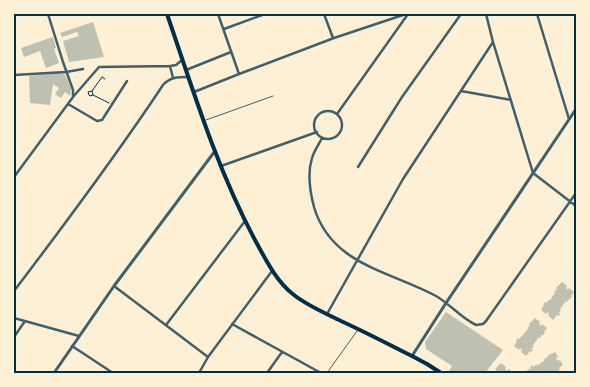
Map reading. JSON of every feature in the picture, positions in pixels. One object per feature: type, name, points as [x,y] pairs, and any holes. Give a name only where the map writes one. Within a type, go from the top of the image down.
[{"type":"main road","points":[[167,14],[221,166],[245,221],[272,271],[294,295],[311,306],[412,356],[441,373]]},
{"type":"street","points":[[48,14],[73,90],[72,98]]},
{"type":"street","points":[[218,14],[239,74]]},
{"type":"street","points":[[223,29],[265,14]]},
{"type":"street","points":[[324,14],[334,38]]},
{"type":"street","points":[[194,92],[334,38],[407,14]]},
{"type":"street","points":[[337,114],[407,14]]},
{"type":"street","points":[[358,167],[402,97],[461,14]]},
{"type":"street","points":[[486,14],[534,173],[576,206]]},
{"type":"street","points":[[537,14],[570,119]]},
{"type":"street","points":[[327,314],[402,179],[493,42]]},
{"type":"street","points":[[186,70],[231,52]]},
{"type":"street","points":[[14,177],[72,98],[99,67],[170,66],[176,65],[182,59]]},
{"type":"street","points":[[170,66],[174,78]]},
{"type":"street","points":[[14,75],[66,72],[83,69]]},
{"type":"street","points":[[14,291],[104,170],[166,82],[174,78],[189,77]]},
{"type":"street","points":[[68,104],[100,121],[127,81]]},
{"type":"street","points":[[460,91],[511,100]]},
{"type":"street","points":[[412,356],[576,109]]},
{"type":"street","points":[[328,111],[337,114],[342,122],[339,135],[331,139],[322,138],[317,132],[315,123],[319,115],[328,111]]},
{"type":"street","points":[[221,166],[317,132]]},
{"type":"street","points":[[322,138],[312,158],[310,183],[316,215],[331,240],[340,250],[357,260],[436,296],[472,323],[480,325],[484,324],[576,193]]},
{"type":"street","points":[[54,373],[114,286],[215,151]]},
{"type":"street","points":[[166,325],[245,221]]},
{"type":"street","points":[[199,373],[208,356],[272,271]]},
{"type":"street","points":[[114,286],[208,356]]},
{"type":"street","points":[[14,318],[79,336]]},
{"type":"street","points":[[14,337],[25,321]]},
{"type":"street","points":[[232,324],[321,373]]},
{"type":"street","points":[[72,346],[113,373]]},
{"type":"street","points":[[267,373],[282,352]]},
{"type":"lane","points":[[204,121],[274,96]]},
{"type":"lane","points":[[327,373],[359,329]]},
{"type":"path","points":[[105,79],[102,78],[92,91],[90,90],[88,93],[90,96],[93,95],[112,105]]},
{"type":"path","points":[[92,91],[93,95]]},
{"type":"building","points":[[93,22],[104,57],[69,62],[63,41],[79,36],[77,32],[62,37],[60,33]]},
{"type":"building","points":[[53,37],[56,48],[54,49],[59,63],[46,68],[40,51],[24,57],[21,48]]},
{"type":"building","points":[[61,73],[65,75],[71,89],[70,96],[65,92],[61,98],[55,94],[59,88],[53,84],[50,105],[30,103],[29,76]]},
{"type":"building","points":[[562,282],[567,286],[568,290],[569,288],[574,292],[572,297],[560,309],[560,314],[553,320],[547,312],[546,314],[541,310],[543,304],[550,300],[556,288]]},
{"type":"building","points":[[446,312],[503,350],[485,373],[451,373],[449,371],[452,366],[426,349],[425,342]]},
{"type":"building","points":[[535,318],[540,322],[541,326],[542,324],[547,328],[545,333],[533,345],[531,349],[533,350],[526,356],[521,352],[520,348],[519,350],[514,346],[518,338],[528,329],[529,324]]},
{"type":"building","points":[[555,352],[558,357],[556,359],[560,360],[563,365],[559,368],[560,370],[550,373],[527,373],[526,371],[532,365],[533,367],[537,364],[537,366],[547,356]]},
{"type":"building","points":[[501,363],[506,367],[507,371],[508,369],[514,373],[494,373]]}]
